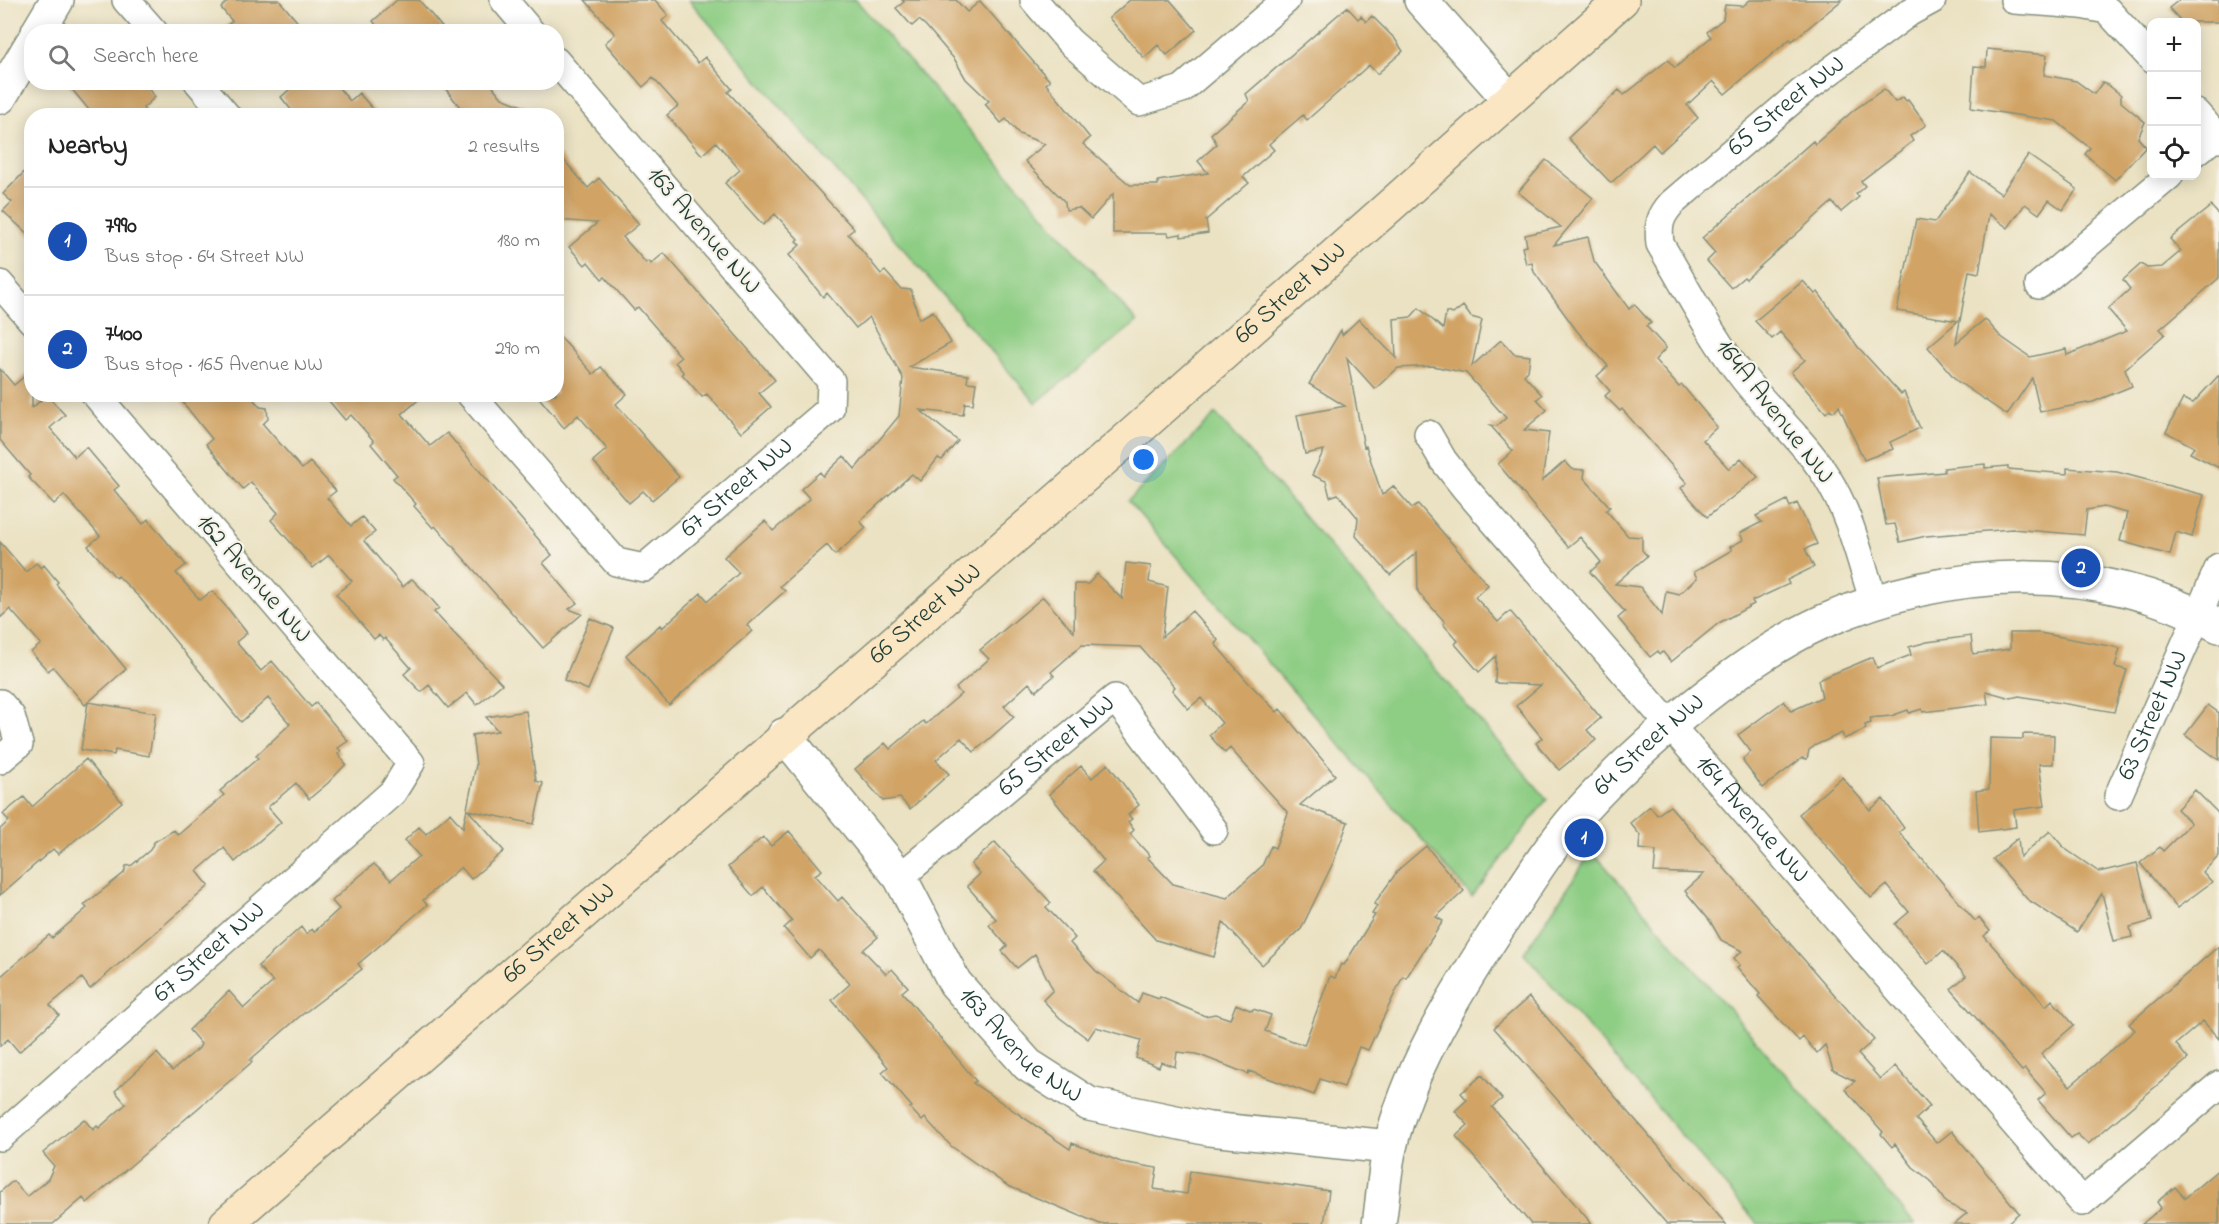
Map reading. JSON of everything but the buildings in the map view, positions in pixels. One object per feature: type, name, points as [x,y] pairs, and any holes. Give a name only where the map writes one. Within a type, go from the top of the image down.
[{"type":"main road","name":"66 Street NW","points":[[226,1224],[784,735],[1134,433],[1622,0]]},
{"type":"street","points":[[43,24],[57,0]]},
{"type":"street","points":[[126,0],[147,24]]},
{"type":"street","points":[[504,0],[524,24]]},
{"type":"street","points":[[1034,0],[1069,41],[1139,102],[1182,89],[1286,0]]},
{"type":"street","points":[[1421,0],[1509,99]]},
{"type":"street","name":"65 Street NW","points":[[1658,229],[1660,215],[1672,203],[1803,91],[1910,12],[1932,0]]},
{"type":"street","points":[[2014,0],[2081,4],[2107,10],[2147,55]]},
{"type":"street","points":[[0,97],[24,56]]},
{"type":"street","name":"163 Avenue NW","points":[[564,70],[831,381],[830,409]]},
{"type":"street","points":[[205,90],[220,108]]},
{"type":"street","points":[[2201,123],[2210,142]]},
{"type":"street","points":[[2039,285],[2164,180]]},
{"type":"street","name":"164A Avenue NW","points":[[1658,229],[1660,244],[1722,347],[1744,379],[1810,455],[1831,484],[1842,507],[1874,602]]},
{"type":"street","points":[[0,284],[24,312]]},
{"type":"street","name":"162 Avenue NW","points":[[102,402],[411,763]]},
{"type":"street","name":"67 Street NW","points":[[477,402],[616,562],[644,568],[830,409]]},
{"type":"street","name":"164 Avenue NW","points":[[1428,434],[1443,460],[1465,488],[2082,1202],[2219,1085]]},
{"type":"street","name":"63 Street NW","points":[[2118,796],[2208,621],[2219,567]]},
{"type":"street","name":"64 Street NW","points":[[1379,1224],[1390,1147],[1414,1078],[1445,1015],[1544,858],[1609,780],[1670,727],[1771,650],[1820,623],[1874,602],[1934,588],[2007,576],[2057,578],[2098,584],[2208,621]]},
{"type":"street","name":"65 Street NW","points":[[900,877],[1115,698],[1214,830]]},
{"type":"street","points":[[0,703],[11,716],[9,752]]},
{"type":"street","name":"163 Avenue NW","points":[[784,735],[900,877],[955,983],[1028,1065],[1089,1104],[1209,1129],[1390,1147]]},
{"type":"street","name":"67 Street NW","points":[[0,1137],[393,792],[411,763]]},
{"type":"green space","points":[[689,0],[856,0],[1137,322],[1036,403]]},
{"type":"green space","points":[[1216,414],[1547,799],[1472,897],[1128,501]]},
{"type":"green space","points":[[1592,851],[1915,1224],[1758,1224],[1524,953]]},
{"type":"place","name":"7400","points":[[2081,568]]},
{"type":"place","name":"7990","points":[[1584,838]]}]
